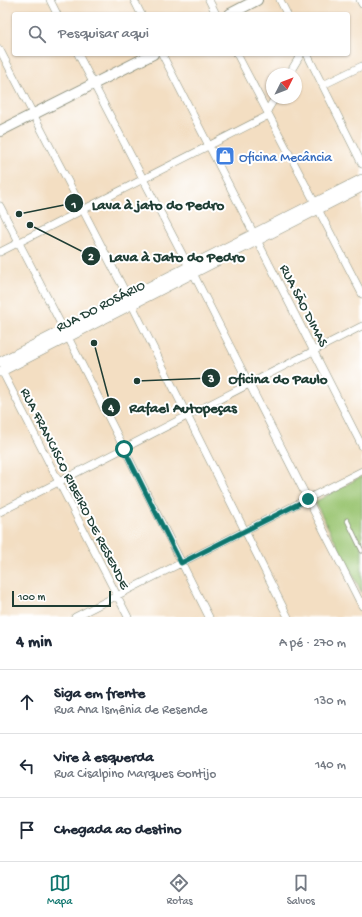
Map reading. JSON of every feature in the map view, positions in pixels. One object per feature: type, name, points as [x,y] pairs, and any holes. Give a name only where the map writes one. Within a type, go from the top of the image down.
[{"type":"main road","points":[[234,12],[257,0]]},
{"type":"main road","points":[[0,131],[149,56]]},
{"type":"main road","name":"RUA DO ROSÁRIO","points":[[0,369],[316,206],[362,179]]},
{"type":"main road","name":"RUA DO ROSÁRIO","points":[[316,206],[362,187]]},
{"type":"street","points":[[50,0],[56,12]]},
{"type":"street","points":[[134,0],[140,12]]},
{"type":"street","points":[[209,0],[215,12]]},
{"type":"street","points":[[280,0],[286,12]]},
{"type":"street","points":[[360,0],[362,4]]},
{"type":"street","points":[[0,50],[130,301],[288,617]]},
{"type":"street","points":[[79,56],[191,270],[362,606]]},
{"type":"street","name":"RUA SÃO DIMAS","points":[[163,56],[362,446]]},
{"type":"street","points":[[238,56],[362,294]]},
{"type":"street","points":[[293,68],[300,56]]},
{"type":"street","points":[[308,56],[362,164]]},
{"type":"street","points":[[323,85],[362,66]]},
{"type":"street","points":[[0,252],[82,208],[144,179],[268,113],[272,104]]},
{"type":"street","points":[[0,206],[208,617]]},
{"type":"street","points":[[0,512],[362,326]]},
{"type":"street","name":"RUA FRANCISCO RIBEIRO DE RESENDE","points":[[0,369],[128,617]]},
{"type":"street","points":[[75,617],[362,471]]},
{"type":"lane","points":[[347,520],[361,545],[362,551]]},
{"type":"green space","points":[[362,476],[362,593],[315,502]]},
{"type":"place","name":"Oficina Mecância","points":[[225,156]]},
{"type":"place","name":"Lava à jato do Pedro","points":[[19,214]]},
{"type":"place","name":"Lava à Jato do Pedro","points":[[30,225]]},
{"type":"place","name":"Rafael Autopeças","points":[[94,343]]},
{"type":"place","name":"Oficina do Paulo","points":[[137,381]]},
{"type":"route","points":[[124,449],[181,563],[308,499]]}]
